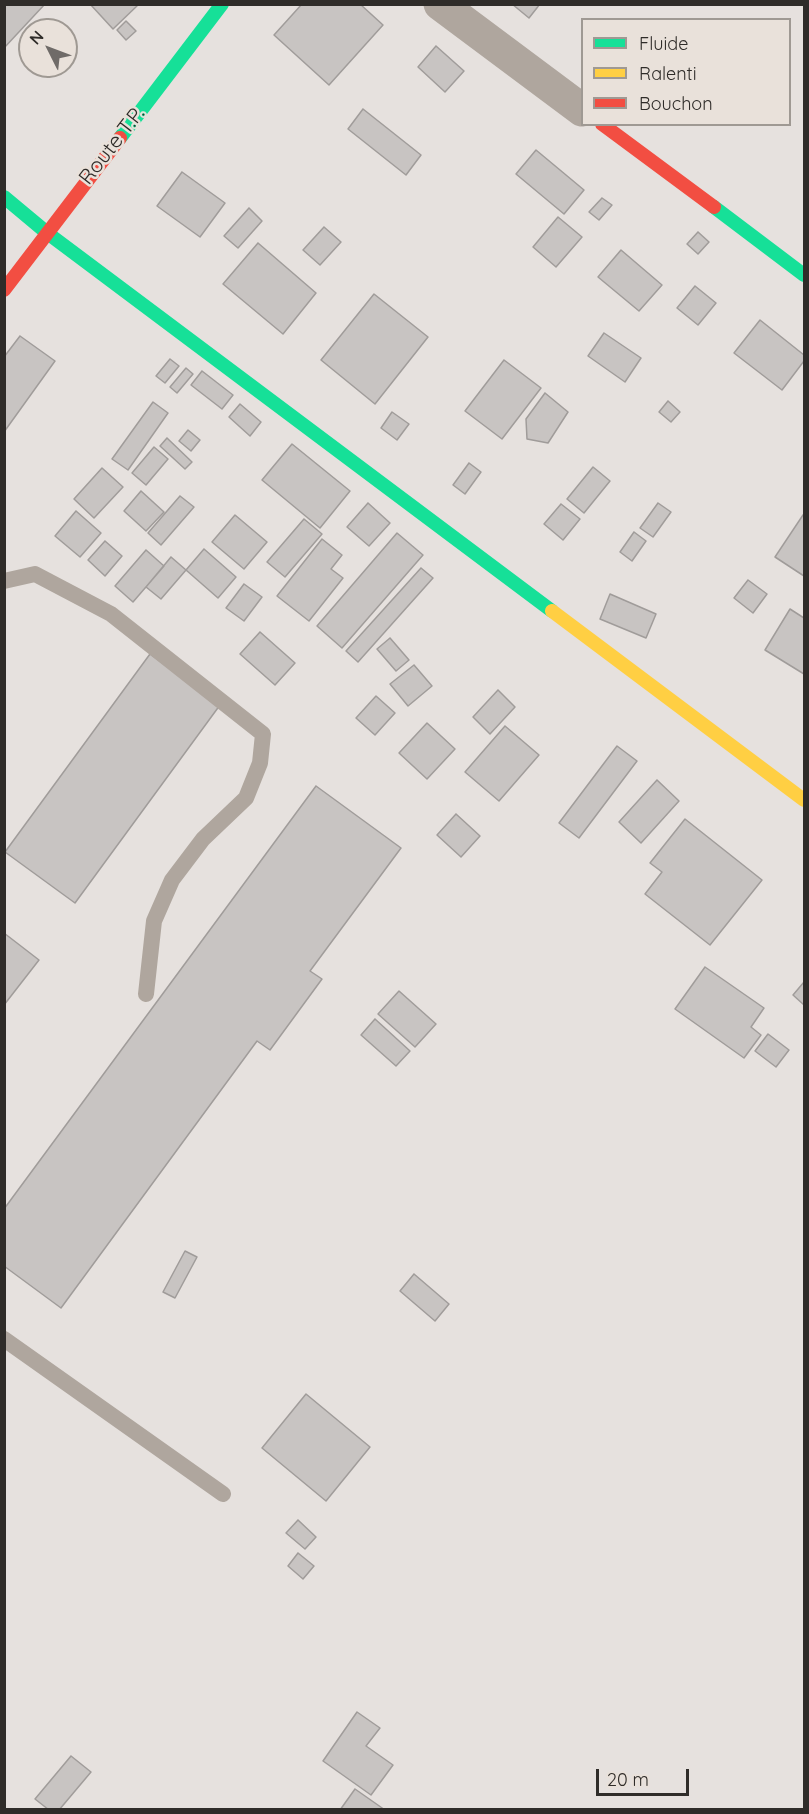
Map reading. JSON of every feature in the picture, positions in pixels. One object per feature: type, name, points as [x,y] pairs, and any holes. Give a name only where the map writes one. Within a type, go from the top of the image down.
[{"type":"street","name":"Route T.P.","points":[[4,290],[222,4]]},
{"type":"street","points":[[440,4],[581,109]]},
{"type":"street","points":[[605,126],[804,275]]},
{"type":"street","points":[[4,197],[46,232],[804,800]]},
{"type":"lane","points":[[4,581],[35,574],[111,614],[263,734],[260,763],[246,798],[203,839],[171,880],[153,921],[146,994]]},
{"type":"lane","points":[[4,1339],[224,1494]]},
{"type":"building","points":[[4,4],[45,4],[32,18],[18,18],[18,33],[4,48]]},
{"type":"building","points":[[90,4],[137,4],[138,5],[113,29]]},
{"type":"building","points":[[302,4],[360,4],[383,25],[329,85],[274,35]]},
{"type":"building","points":[[512,4],[540,4],[529,18]]},
{"type":"building","points":[[126,21],[136,31],[126,40],[117,30]]},
{"type":"building","points":[[436,46],[464,71],[445,92],[418,67]]},
{"type":"building","points":[[363,109],[421,155],[406,175],[348,129]]},
{"type":"building","points":[[536,150],[584,190],[564,214],[516,174]]},
{"type":"building","points":[[182,172],[225,203],[200,237],[157,206]]},
{"type":"building","points":[[602,198],[612,205],[599,220],[589,212]]},
{"type":"building","points":[[249,208],[262,221],[238,248],[224,236]]},
{"type":"building","points":[[558,217],[582,237],[556,267],[533,247]]},
{"type":"building","points":[[324,227],[341,242],[320,265],[303,250]]},
{"type":"building","points":[[698,232],[709,242],[698,254],[687,244]]},
{"type":"building","points":[[258,243],[316,293],[283,334],[223,284]]},
{"type":"building","points":[[621,250],[662,285],[639,311],[598,277]]},
{"type":"building","points":[[695,286],[716,303],[698,325],[677,308]]},
{"type":"building","points":[[374,294],[428,337],[375,404],[321,360]]},
{"type":"building","points":[[760,320],[804,355],[804,361],[782,390],[734,353]]},
{"type":"building","points":[[604,333],[641,358],[625,382],[588,356]]},
{"type":"building","points":[[20,336],[55,361],[4,432],[4,357]]},
{"type":"building","points":[[170,359],[179,366],[165,383],[156,376]]},
{"type":"building","points":[[504,360],[541,388],[502,439],[465,411]]},
{"type":"building","points":[[186,368],[193,374],[177,393],[170,387]]},
{"type":"building","points":[[202,371],[233,395],[222,409],[191,385]]},
{"type":"building","points":[[545,393],[568,412],[548,443],[527,439],[526,419]]},
{"type":"building","points":[[668,401],[680,412],[671,422],[659,412]]},
{"type":"building","points":[[153,402],[168,413],[128,470],[112,459]]},
{"type":"building","points":[[240,404],[261,422],[250,436],[229,417]]},
{"type":"building","points":[[392,412],[409,424],[397,440],[381,428]]},
{"type":"building","points":[[188,430],[200,440],[191,451],[179,441]]},
{"type":"building","points":[[167,438],[192,462],[185,469],[160,446]]},
{"type":"building","points":[[292,444],[350,491],[320,528],[262,480]]},
{"type":"building","points":[[154,447],[168,459],[146,485],[132,473]]},
{"type":"building","points":[[469,463],[481,472],[465,494],[453,485]]},
{"type":"building","points":[[593,467],[610,481],[584,513],[567,499]]},
{"type":"building","points":[[102,468],[123,487],[94,518],[74,499]]},
{"type":"building","points":[[141,491],[164,512],[146,531],[124,511]]},
{"type":"building","points":[[180,496],[194,507],[161,545],[148,533]]},
{"type":"building","points":[[368,503],[390,523],[369,546],[347,527]]},
{"type":"building","points":[[658,503],[671,512],[653,537],[640,528]]},
{"type":"building","points":[[561,504],[580,519],[563,540],[544,524]]},
{"type":"building","points":[[76,511],[101,533],[80,557],[55,536]]},
{"type":"building","points":[[235,515],[267,542],[244,569],[212,542]]},
{"type":"building","points":[[804,515],[804,576],[775,557]]},
{"type":"building","points":[[304,519],[322,534],[285,577],[267,562]]},
{"type":"building","points":[[634,532],[646,541],[632,561],[620,552]]},
{"type":"building","points":[[397,533],[423,555],[342,648],[317,626]]},
{"type":"building","points":[[322,539],[342,555],[331,569],[343,578],[309,621],[277,596]]},
{"type":"building","points":[[105,541],[122,556],[105,576],[88,560]]},
{"type":"building","points":[[204,549],[236,577],[218,598],[186,570]]},
{"type":"building","points":[[146,550],[164,566],[133,602],[115,586]]},
{"type":"building","points":[[171,557],[186,570],[161,599],[146,587]]},
{"type":"building","points":[[421,568],[433,578],[358,662],[346,651]]},
{"type":"building","points":[[748,580],[767,594],[753,613],[734,598]]},
{"type":"building","points":[[244,584],[262,597],[244,621],[226,608]]},
{"type":"building","points":[[610,594],[656,614],[646,638],[600,619]]},
{"type":"building","points":[[790,609],[804,618],[804,674],[765,650]]},
{"type":"building","points":[[260,632],[295,663],[275,685],[240,654]]},
{"type":"building","points":[[390,638],[409,660],[396,671],[377,649]]},
{"type":"building","points":[[150,654],[220,705],[75,903],[5,852]]},
{"type":"building","points":[[414,665],[432,686],[408,706],[390,684]]},
{"type":"building","points":[[498,690],[515,707],[490,734],[473,717]]},
{"type":"building","points":[[376,696],[395,713],[375,735],[356,718]]},
{"type":"building","points":[[427,723],[455,749],[427,779],[399,753]]},
{"type":"building","points":[[505,726],[539,755],[499,801],[465,772]]},
{"type":"building","points":[[617,746],[637,761],[579,838],[559,823]]},
{"type":"building","points":[[657,780],[679,801],[641,843],[619,822]]},
{"type":"building","points":[[316,786],[401,848],[310,971],[322,979],[270,1050],[257,1041],[61,1308],[4,1266],[4,1209]]},
{"type":"building","points":[[456,814],[480,836],[461,857],[437,835]]},
{"type":"building","points":[[685,819],[762,880],[710,945],[645,894],[662,872],[650,863]]},
{"type":"building","points":[[4,933],[39,960],[4,1005]]},
{"type":"building","points":[[705,967],[764,1008],[751,1027],[761,1035],[744,1058],[675,1009]]},
{"type":"building","points":[[804,982],[804,1005],[793,995]]},
{"type":"building","points":[[399,991],[436,1024],[415,1047],[378,1014]]},
{"type":"building","points":[[375,1019],[410,1051],[396,1066],[361,1035]]},
{"type":"building","points":[[768,1034],[789,1050],[776,1067],[755,1051]]},
{"type":"building","points":[[185,1251],[197,1257],[175,1298],[163,1292]]},
{"type":"building","points":[[414,1274],[449,1304],[435,1321],[400,1291]]},
{"type":"building","points":[[306,1394],[370,1447],[326,1501],[262,1448]]},
{"type":"building","points":[[298,1520],[316,1537],[305,1549],[286,1533]]},
{"type":"building","points":[[298,1553],[314,1566],[303,1579],[288,1566]]},
{"type":"building","points":[[357,1712],[380,1728],[366,1746],[393,1765],[371,1795],[323,1761]]},
{"type":"building","points":[[71,1756],[91,1772],[59,1810],[49,1810],[35,1799]]},
{"type":"building","points":[[355,1789],[385,1810],[340,1810]]},
{"type":"traffic: fast","points":[[120,138],[222,4]]},
{"type":"traffic: fast","points":[[4,197],[46,232],[552,611]]},
{"type":"traffic: fast","points":[[714,207],[804,275]]},
{"type":"traffic: slow","points":[[552,611],[804,800]]},
{"type":"traffic: jam","points":[[605,126],[714,207]]},
{"type":"traffic: jam","points":[[4,290],[120,138]]}]
